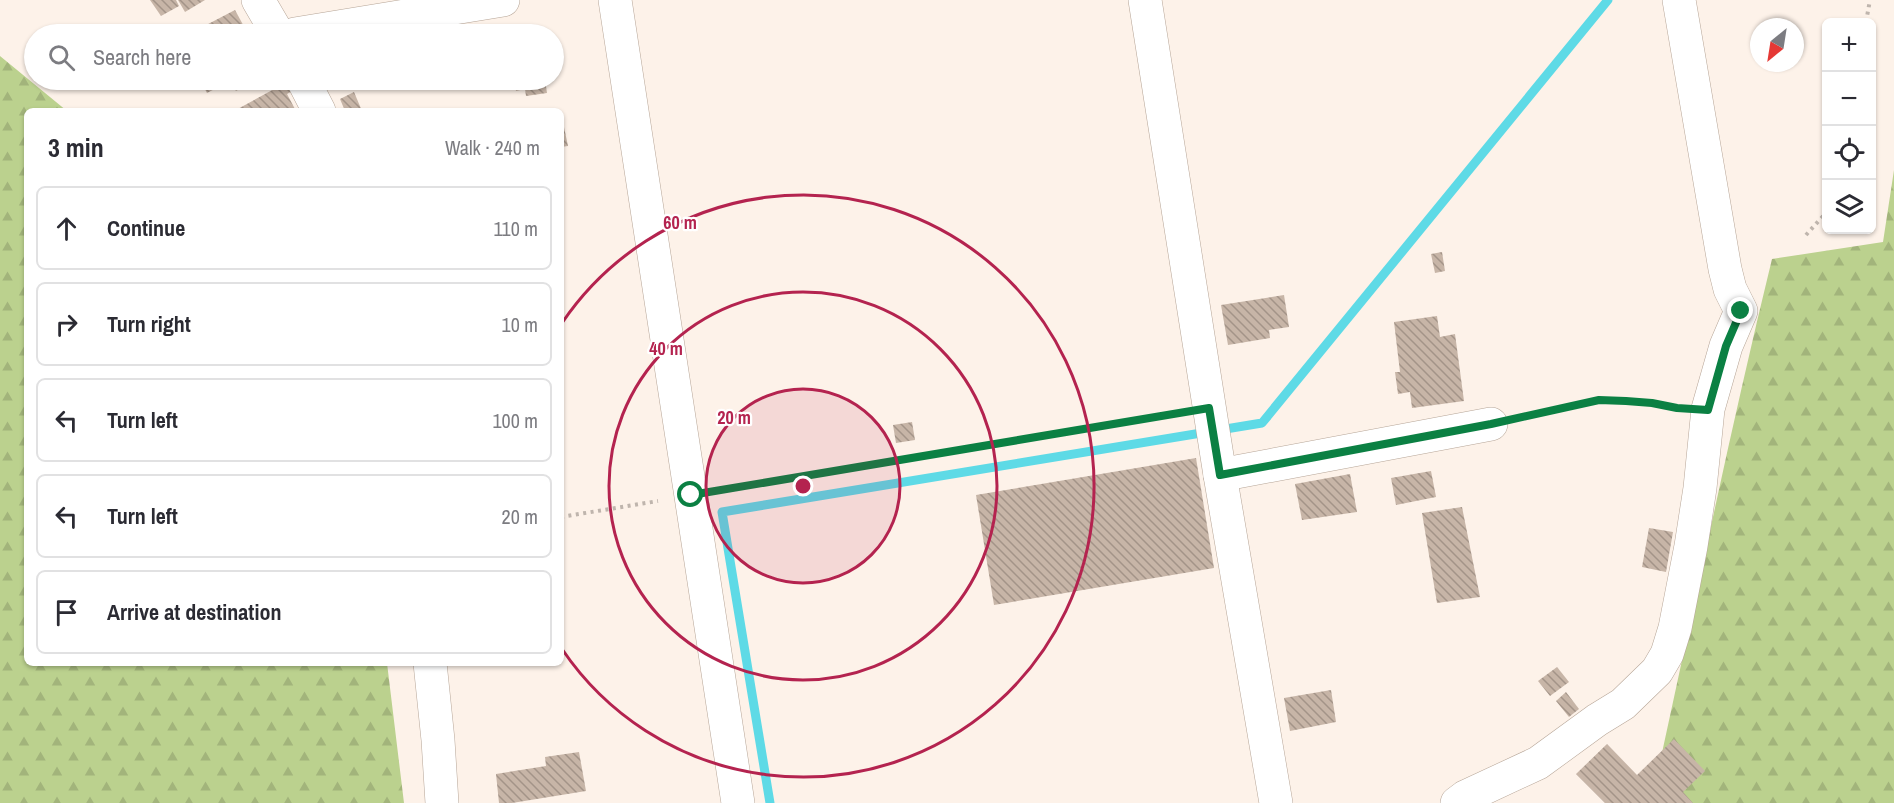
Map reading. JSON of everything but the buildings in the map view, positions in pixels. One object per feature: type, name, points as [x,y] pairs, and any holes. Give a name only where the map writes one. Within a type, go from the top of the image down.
[{"type":"street","points":[[258,0],[272,24]]},
{"type":"street","points":[[356,24],[503,0]]},
{"type":"street","points":[[615,0],[738,803]]},
{"type":"street","points":[[1144,0],[1220,475],[1276,803]]},
{"type":"street","points":[[1457,803],[1465,797],[1538,764],[1597,720],[1623,704],[1657,671],[1667,654],[1684,585],[1700,488],[1708,410],[1726,346],[1741,311],[1730,289],[1725,269],[1679,0]]},
{"type":"street","points":[[308,90],[317,108]]},
{"type":"street","points":[[1220,475],[1491,424]]},
{"type":"street","points":[[430,666],[442,803]]},
{"type":"path","points":[[1867,18],[1870,0]]},
{"type":"path","points":[[1806,235],[1822,217]]},
{"type":"path","points":[[1491,424],[1599,400],[1652,403],[1677,408],[1708,410]]},
{"type":"path","points":[[564,516],[1209,408]]},
{"type":"green space","points":[[0,56],[24,76],[24,90],[41,90],[63,108],[24,108],[24,666],[387,666],[404,803],[0,803]]},
{"type":"green space","points":[[1894,170],[1894,803],[1651,803],[1772,259],[1883,242]]},
{"type":"waterway","points":[[770,803],[722,512],[1262,423],[1608,0]]},
{"type":"route","points":[[691,495],[1209,408],[1220,475],[1491,424],[1599,400],[1652,403],[1677,408],[1708,410],[1726,346],[1741,311]]}]
